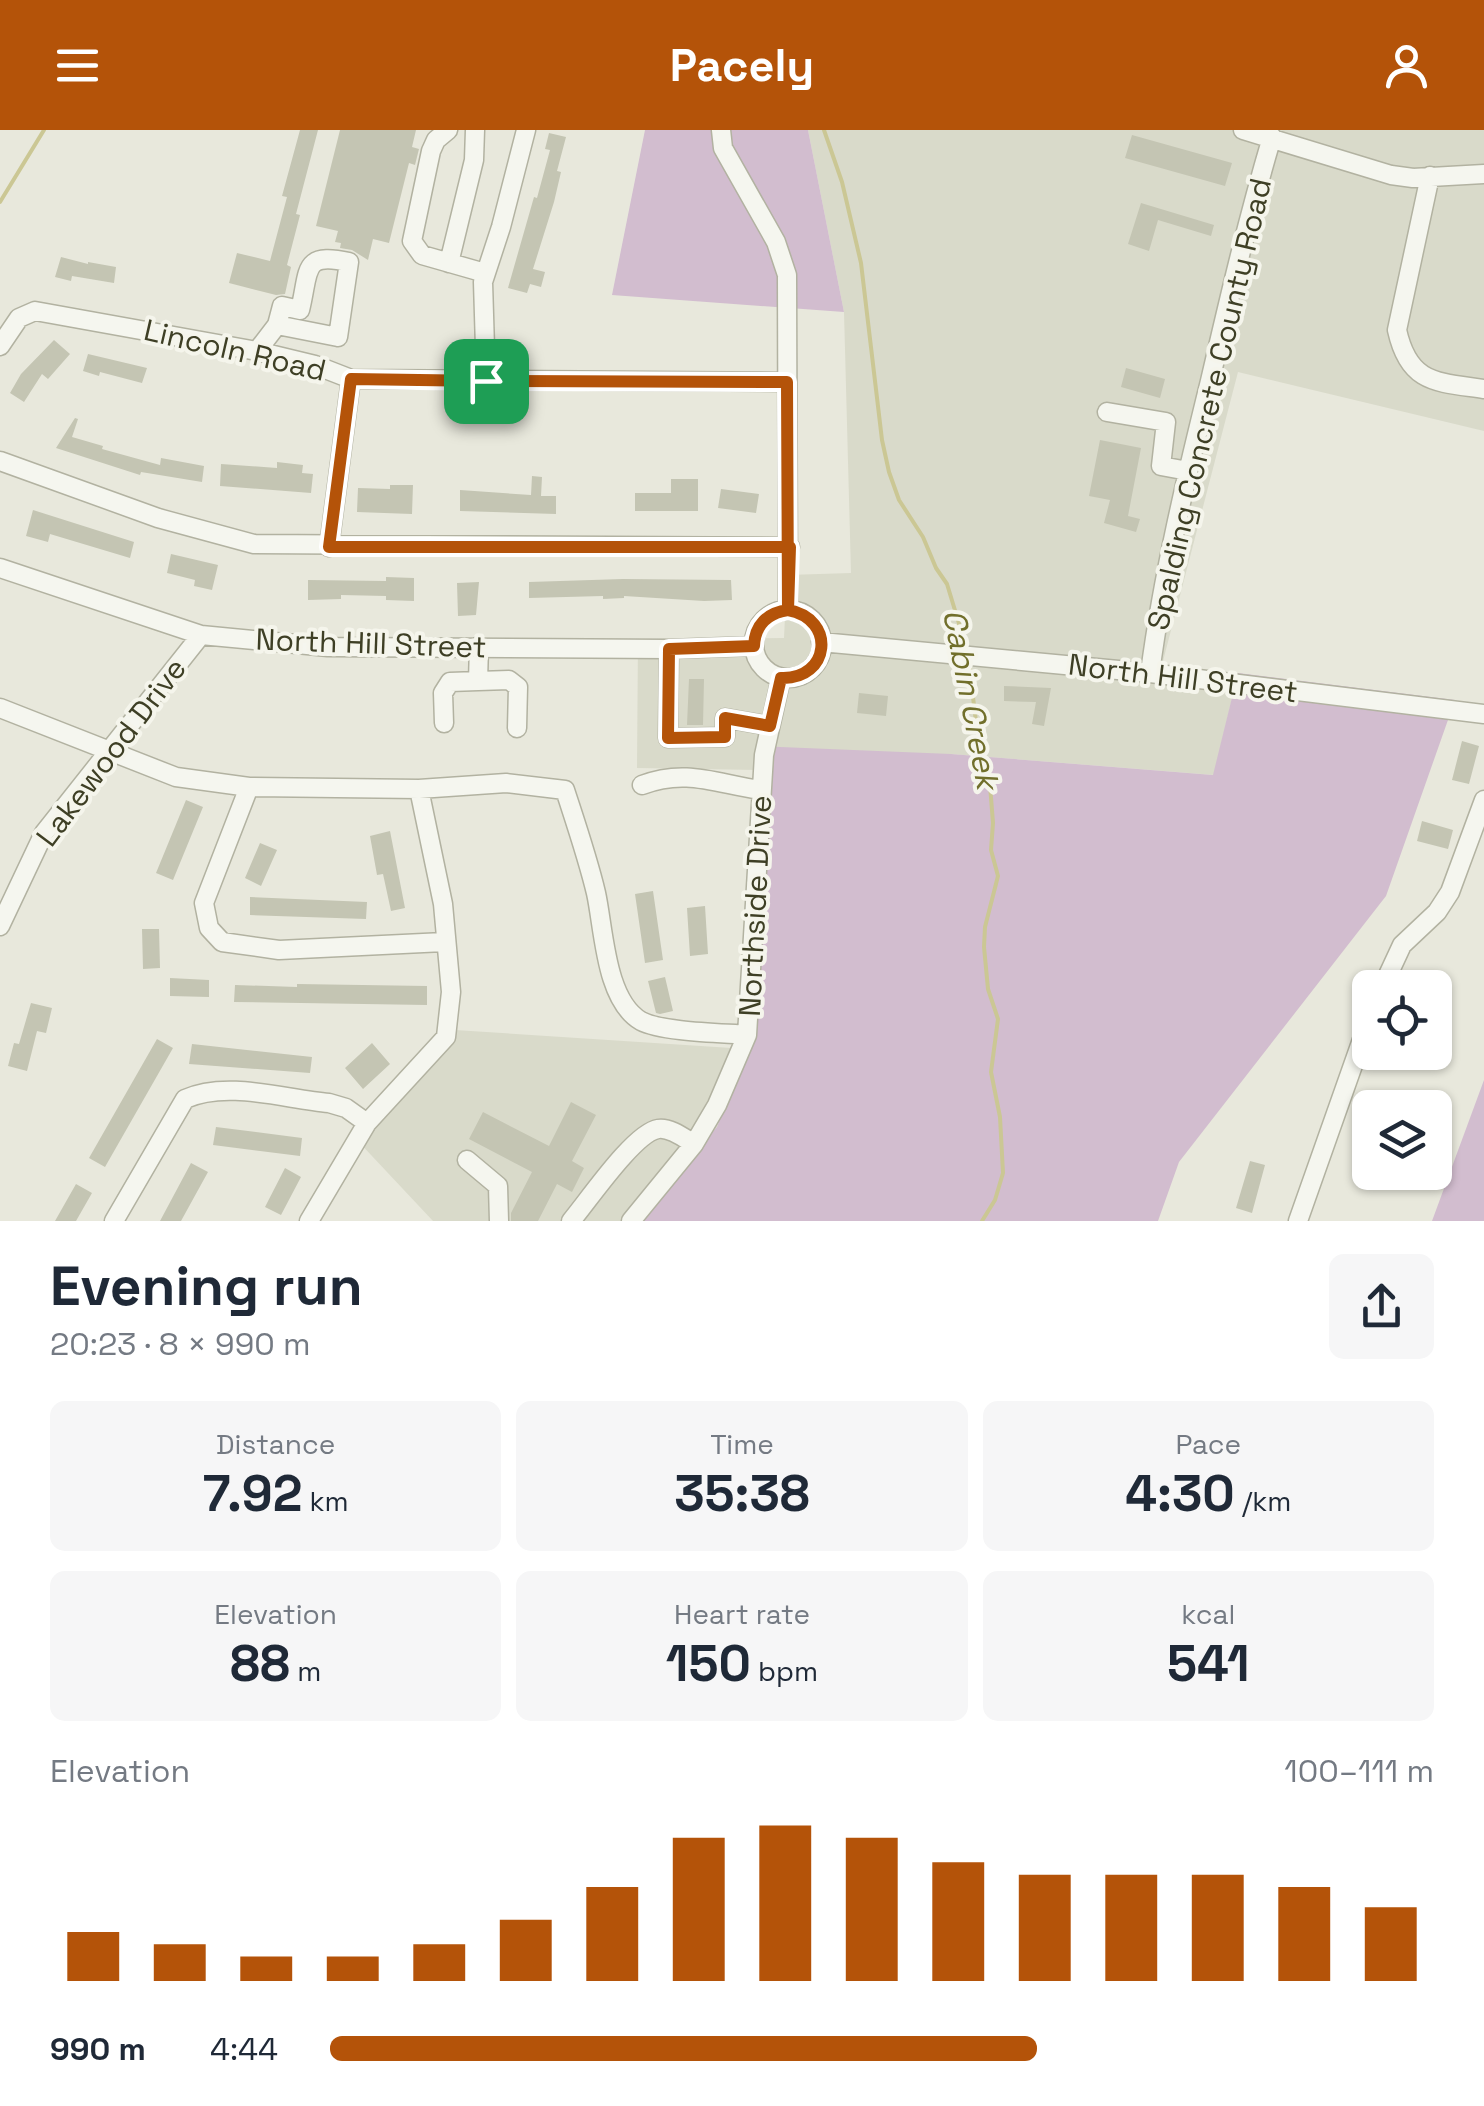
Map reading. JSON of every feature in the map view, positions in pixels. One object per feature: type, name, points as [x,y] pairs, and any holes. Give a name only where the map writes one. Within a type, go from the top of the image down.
[{"type":"street","points":[[448,130],[436,140],[431,151],[412,241],[422,255],[486,273]]},
{"type":"street","points":[[449,263],[474,160],[475,130]]},
{"type":"street","points":[[486,381],[482,285],[502,227],[526,130]]},
{"type":"street","points":[[722,130],[724,148],[750,202],[776,242],[787,274],[788,610]]},
{"type":"street","points":[[1243,130],[1390,174],[1484,174]]},
{"type":"street","name":"Spalding Concrete County Road","points":[[1150,673],[1161,590],[1188,471],[1272,137]]},
{"type":"street","points":[[1430,176],[1397,330],[1402,352],[1430,381],[1484,389]]},
{"type":"street","points":[[257,351],[278,324],[282,306],[300,310],[316,260],[324,257],[349,262],[338,337],[278,324]]},
{"type":"street","name":"Lincoln Road","points":[[0,346],[19,318],[35,311],[257,351],[316,364],[351,379],[787,382]]},
{"type":"street","points":[[329,547],[351,379]]},
{"type":"street","points":[[1107,412],[1166,422],[1162,466],[1188,471]]},
{"type":"street","points":[[0,462],[205,533],[254,544],[790,547]]},
{"type":"street","name":"North Hill Street","points":[[0,568],[201,635],[328,647],[754,646]]},
{"type":"street","points":[[788,610],[815,624],[822,642],[817,662],[810,670],[781,678],[762,667],[754,635],[767,617],[788,610]]},
{"type":"street","name":"Lakewood Drive","points":[[0,926],[44,833],[201,635]]},
{"type":"street","name":"North Hill Street","points":[[822,642],[1150,673],[1484,714]]},
{"type":"street","points":[[478,681],[479,646]]},
{"type":"street","points":[[669,649],[668,738],[725,737],[725,718],[770,726]]},
{"type":"street","name":"Northside Drive","points":[[631,1221],[694,1144],[717,1105],[747,1035],[762,790],[781,678]]},
{"type":"street","points":[[444,723],[446,686],[450,682],[509,680],[518,687],[517,728]]},
{"type":"street","points":[[0,708],[176,777],[249,787],[419,789],[506,783],[565,790],[596,892],[610,974],[626,1006],[642,1021],[681,1030],[747,1035]]},
{"type":"street","points":[[642,785],[665,776],[697,777],[762,790]]},
{"type":"street","points":[[249,787],[204,903],[209,928],[222,942],[279,950],[444,942]]},
{"type":"street","points":[[309,1221],[367,1122],[446,1037],[452,992],[443,904],[419,789]]},
{"type":"street","points":[[1390,970],[1402,945],[1437,912],[1450,892],[1484,800]]},
{"type":"street","points":[[1298,1221],[1352,1068]]},
{"type":"street","points":[[114,1221],[185,1099],[203,1090],[329,1104],[346,1108],[367,1122]]},
{"type":"street","points":[[571,1221],[628,1150],[648,1133],[668,1130],[694,1144]]},
{"type":"street","points":[[467,1160],[498,1186],[498,1221]]},
{"type":"shaded area","points":[[645,130],[808,130],[844,312],[612,295]]},
{"type":"shaded area","points":[[808,130],[1484,130],[1484,431],[1238,372],[1162,665],[1238,673],[1214,775],[951,754],[758,770],[637,768],[638,639],[784,638],[787,575],[851,573],[844,312]]},
{"type":"shaded area","points":[[1238,673],[1455,700],[1386,896],[1179,1162],[1158,1221],[633,1221],[717,1127],[747,1049],[759,746],[951,754],[1213,775]]},
{"type":"shaded area","points":[[455,1030],[747,1049],[717,1127],[633,1221],[433,1221],[356,1139]]},
{"type":"shaded area","points":[[1484,1080],[1484,1221],[1432,1221],[1443,1190],[1452,1190],[1452,1167]]},
{"type":"building","points":[[300,130],[318,130],[296,214],[300,215],[287,265],[291,267],[285,294],[229,283],[237,253],[270,261]]},
{"type":"building","points":[[340,130],[416,130],[412,147],[419,149],[415,165],[409,163],[389,243],[373,239],[368,260],[340,248],[341,243],[335,242],[338,231],[316,226]]},
{"type":"building","points":[[549,133],[566,137],[554,202],[533,269],[545,272],[541,287],[530,284],[527,293],[508,288],[550,150],[545,149]]},
{"type":"building","points":[[1132,135],[1232,163],[1225,186],[1125,158]]},
{"type":"building","points":[[1141,203],[1214,225],[1211,236],[1158,220],[1149,251],[1128,244]]},
{"type":"building","points":[[61,257],[116,267],[114,283],[55,277]]},
{"type":"building","points":[[54,340],[70,354],[48,379],[42,374],[24,402],[10,393],[21,374]]},
{"type":"building","points":[[88,354],[147,368],[142,383],[83,371]]},
{"type":"building","points":[[1126,368],[1165,379],[1160,398],[1121,387]]},
{"type":"building","points":[[78,419],[72,437],[160,465],[161,458],[204,466],[202,482],[141,472],[140,475],[56,448]]},
{"type":"building","points":[[1100,440],[1141,448],[1128,516],[1140,519],[1136,532],[1104,523],[1110,500],[1089,496]]},
{"type":"building","points":[[277,462],[303,465],[302,473],[313,474],[311,493],[220,486],[221,464],[277,468]]},
{"type":"building","points":[[532,476],[542,477],[541,496],[556,496],[556,514],[460,511],[460,490],[531,495]]},
{"type":"building","points":[[671,479],[698,479],[698,511],[635,511],[635,493],[671,493]]},
{"type":"building","points":[[390,485],[413,485],[412,514],[357,512],[358,488],[390,489]]},
{"type":"building","points":[[721,489],[759,494],[756,513],[718,508]]},
{"type":"building","points":[[33,510],[134,542],[130,558],[50,534],[48,542],[26,536]]},
{"type":"building","points":[[171,554],[218,565],[212,590],[194,586],[195,580],[167,573]]},
{"type":"building","points":[[386,577],[414,578],[414,601],[341,595],[341,599],[308,600],[308,580],[386,581]]},
{"type":"building","points":[[731,580],[732,600],[529,598],[529,582]]},
{"type":"building","points":[[479,582],[476,615],[458,616],[457,583]]},
{"type":"building","points":[[689,679],[704,679],[703,725],[687,725]]},
{"type":"building","points":[[1004,686],[1051,688],[1044,726],[1032,724],[1036,702],[1004,701]]},
{"type":"building","points":[[859,693],[888,696],[886,716],[857,713]]},
{"type":"building","points":[[1462,741],[1479,746],[1469,784],[1452,780]]},
{"type":"building","points":[[186,800],[203,807],[173,880],[156,873]]},
{"type":"building","points":[[1422,821],[1453,830],[1448,849],[1417,841]]},
{"type":"building","points":[[390,831],[405,908],[391,911],[383,874],[377,875],[370,836]]},
{"type":"building","points":[[260,843],[277,850],[261,886],[245,878]]},
{"type":"building","points":[[653,891],[663,960],[645,963],[635,894]]},
{"type":"building","points":[[250,897],[367,902],[366,919],[250,915]]},
{"type":"building","points":[[705,906],[708,954],[690,956],[687,908]]},
{"type":"building","points":[[142,929],[159,929],[160,968],[143,969]]},
{"type":"building","points":[[665,977],[673,1011],[660,1014],[656,1013],[648,981]]},
{"type":"building","points":[[170,978],[209,980],[209,997],[170,996]]},
{"type":"building","points":[[235,985],[427,986],[427,1005],[234,1002]]},
{"type":"building","points":[[31,1003],[52,1008],[46,1033],[37,1031],[27,1071],[8,1066]]},
{"type":"building","points":[[157,1039],[173,1048],[105,1167],[89,1158]]},
{"type":"building","points":[[372,1043],[390,1064],[363,1089],[345,1068]]},
{"type":"building","points":[[192,1044],[312,1057],[310,1073],[189,1064]]},
{"type":"building","points":[[571,1102],[596,1115],[572,1161],[584,1168],[572,1192],[557,1184],[538,1221],[511,1221],[511,1213],[532,1172],[469,1139],[483,1112],[549,1146]]},
{"type":"building","points":[[216,1127],[302,1138],[300,1156],[213,1145]]},
{"type":"building","points":[[1250,1161],[1265,1165],[1252,1213],[1236,1208]]},
{"type":"building","points":[[191,1163],[208,1172],[181,1221],[160,1221]]},
{"type":"building","points":[[285,1168],[301,1177],[281,1215],[265,1207]]},
{"type":"building","points":[[76,1184],[92,1193],[76,1221],[55,1221]]},
{"type":"waterway","points":[[0,202],[44,130]]},
{"type":"waterway","name":"Cabin Creek","points":[[824,130],[842,182],[861,263],[889,472],[899,500],[947,584],[967,650]]},
{"type":"waterway","name":"Cabin Creek","points":[[969,664],[980,755],[990,785],[991,850],[998,876],[984,947],[988,989],[998,1019],[991,1072],[1000,1117],[1003,1173],[995,1200],[982,1221]]},
{"type":"route","points":[[486,381],[351,379],[329,547],[790,547],[788,610],[807,616],[820,632],[822,642],[817,662],[810,670],[801,676],[781,678],[770,726],[725,718],[725,737],[668,738],[669,649],[754,646],[754,635],[767,617],[788,610],[790,547],[787,382],[486,381]]}]
